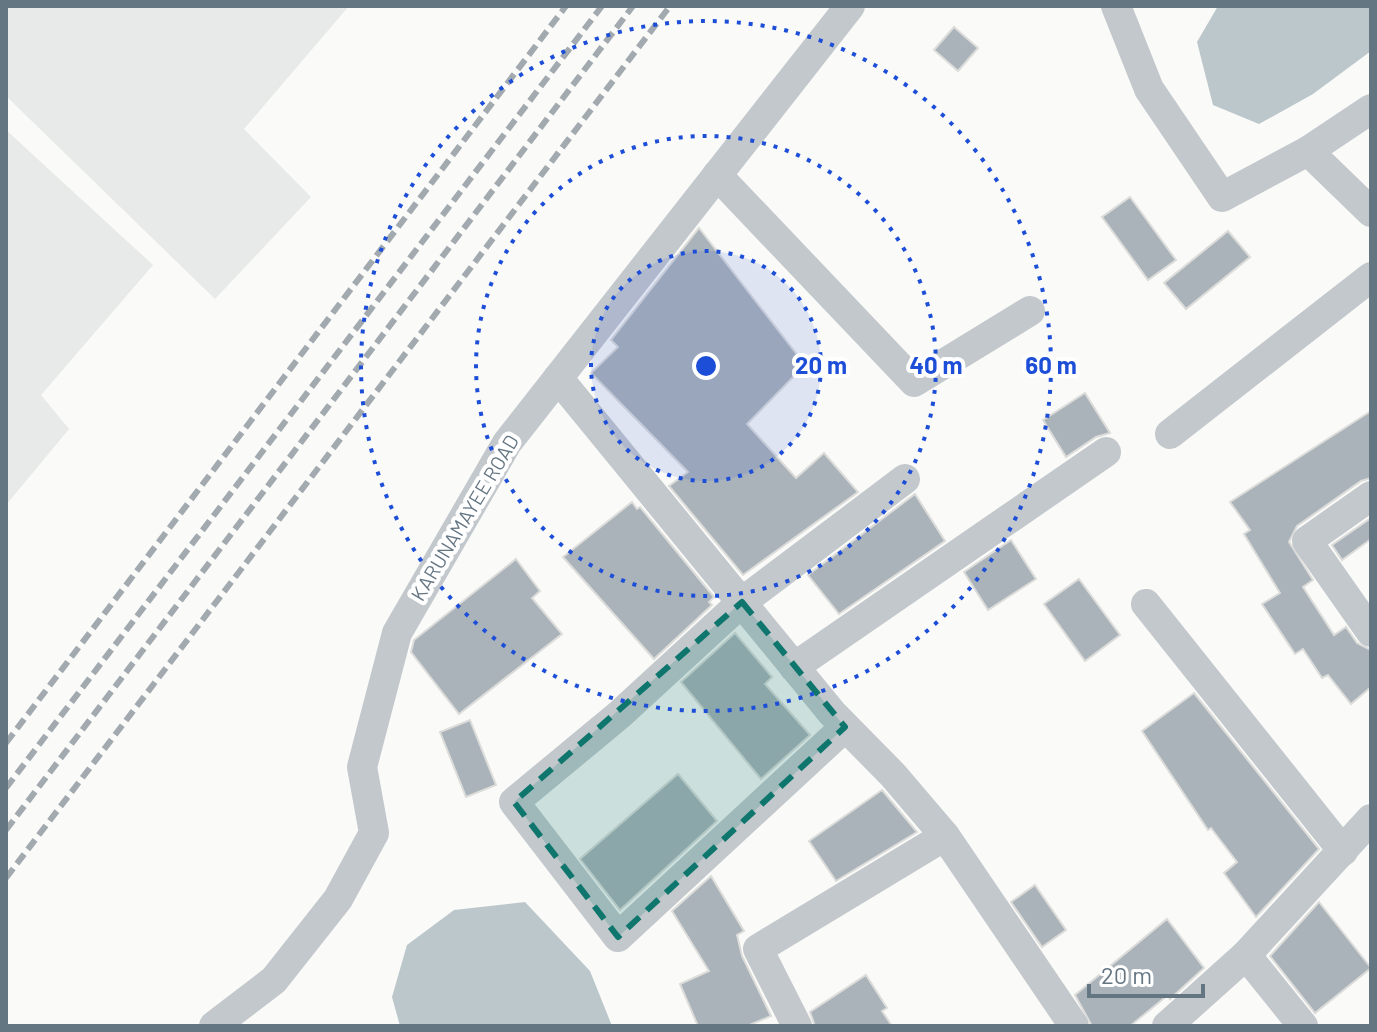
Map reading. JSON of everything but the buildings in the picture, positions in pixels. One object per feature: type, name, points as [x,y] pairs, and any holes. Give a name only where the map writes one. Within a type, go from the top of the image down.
[{"type":"street","name":"KARUNAMAYEE ROAD","points":[[214,1026],[274,980],[338,899],[374,833],[362,767],[397,633],[507,443],[850,6]]},
{"type":"street","points":[[1116,6],[1149,89],[1222,197],[1308,151],[1371,109]]},
{"type":"street","points":[[1308,151],[1371,212]]},
{"type":"street","points":[[717,175],[914,382],[1030,311]]},
{"type":"street","points":[[1170,434],[1371,277]]},
{"type":"street","points":[[558,378],[794,667],[945,836],[1074,1026]]},
{"type":"street","points":[[794,667],[1106,452]]},
{"type":"street","points":[[845,727],[618,937],[514,802],[619,715],[742,602],[905,479]]},
{"type":"street","points":[[1371,496],[1307,541],[1371,632]]},
{"type":"street","points":[[1146,604],[1343,851]]},
{"type":"street","points":[[1167,1026],[1246,955],[1371,819]]},
{"type":"street","points":[[797,1026],[758,949],[945,836]]},
{"type":"street","points":[[1246,955],[1303,1026]]},
{"type":"highlighted area","points":[[742,602],[845,727],[618,937],[514,802]]},
{"type":"shaded area","points":[[6,6],[349,6],[244,129],[311,197],[215,299],[6,96]]},
{"type":"shaded area","points":[[1218,6],[1371,6],[1371,51],[1313,94],[1259,124],[1213,105],[1197,42]]},
{"type":"shaded area","points":[[6,130],[153,265],[41,395],[69,429],[6,505]]},
{"type":"shaded area","points":[[525,902],[590,971],[612,1026],[400,1026],[392,997],[407,945],[454,910]]},
{"type":"railway","points":[[6,743],[566,6]]},
{"type":"railway","points":[[6,788],[602,6]]},
{"type":"railway","points":[[6,830],[633,6]]},
{"type":"railway","points":[[6,878],[670,6]]}]
